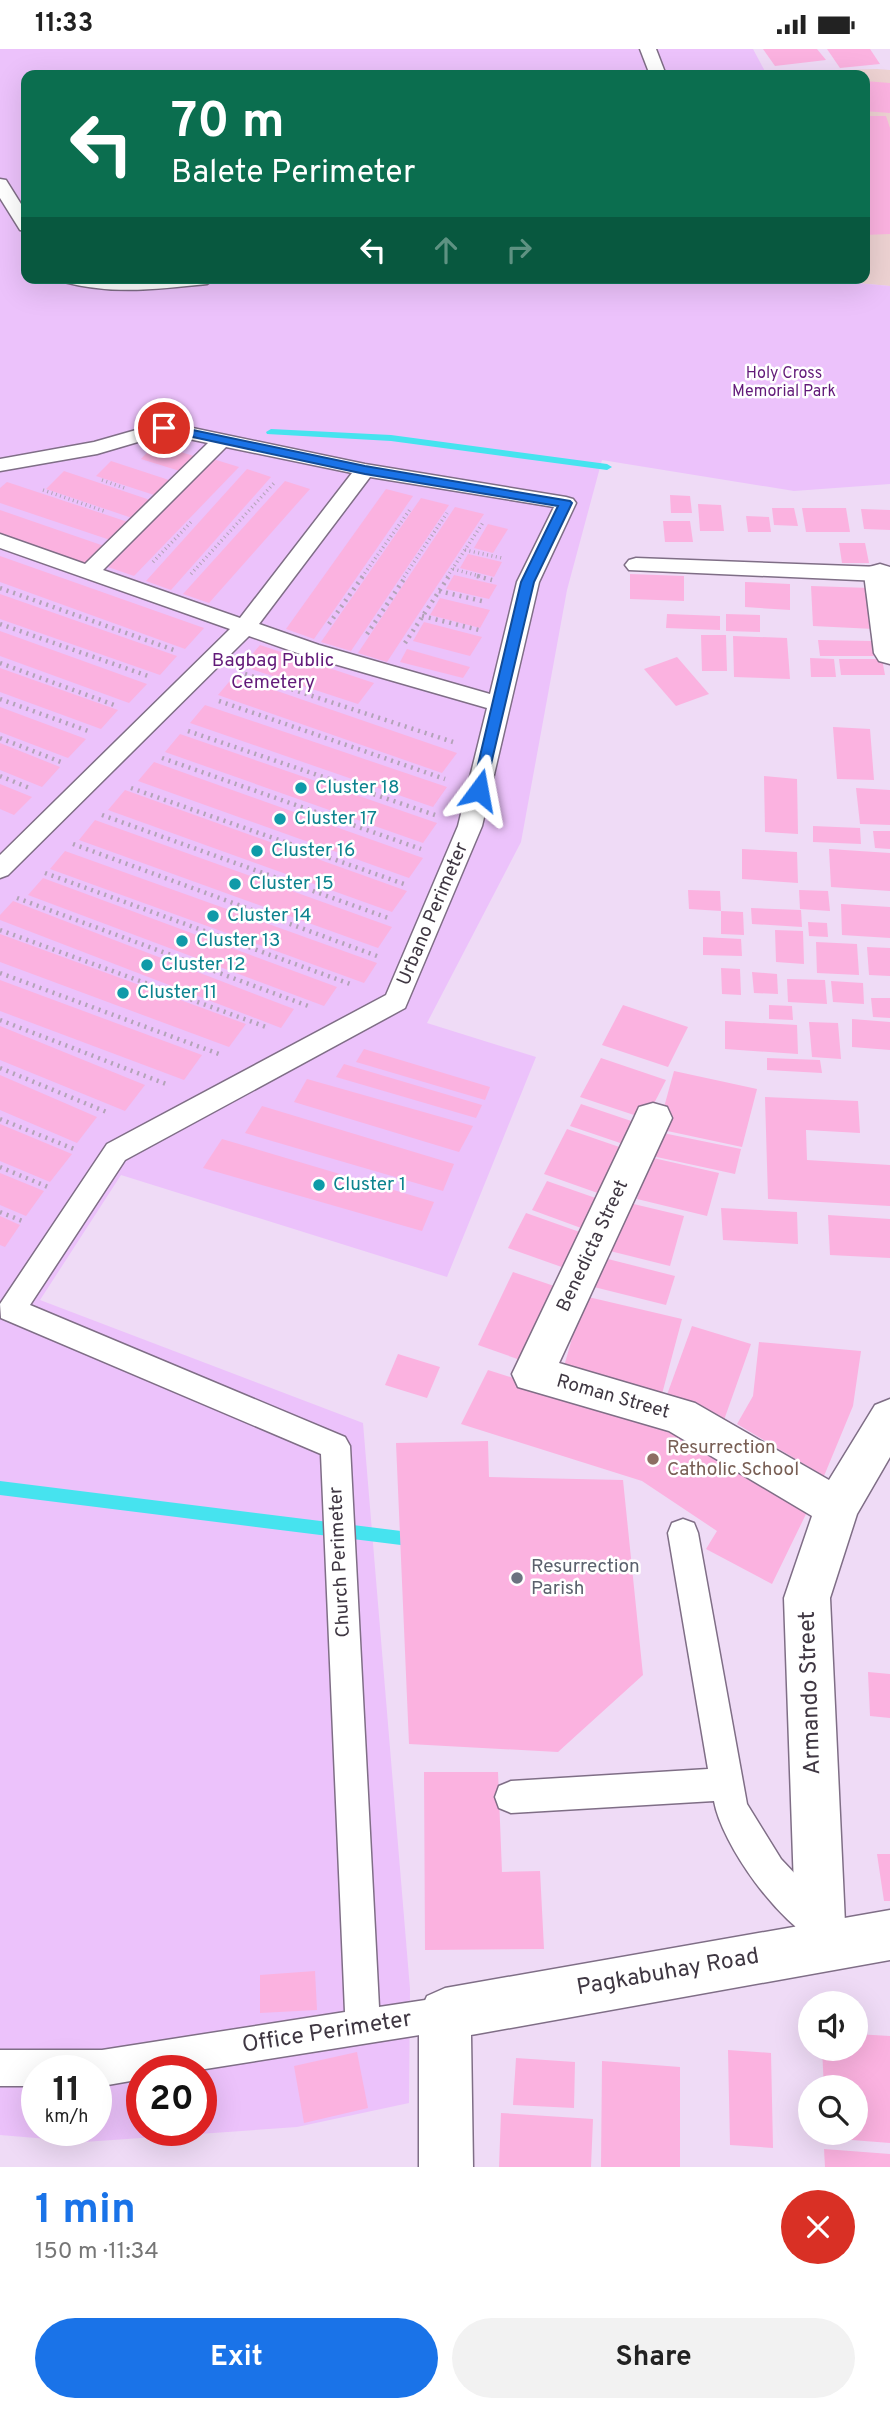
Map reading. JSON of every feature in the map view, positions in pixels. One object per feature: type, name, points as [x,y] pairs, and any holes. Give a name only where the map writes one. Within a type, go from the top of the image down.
[{"type":"street","points":[[880,574],[890,647]]},
{"type":"street","name":"Benedicta Street","points":[[533,1374],[653,1118]]},
{"type":"street","name":"Roman Street","points":[[533,1374],[680,1416],[837,1507]]},
{"type":"street","name":"Armando Street","points":[[821,1936],[807,1598],[837,1507],[890,1418]]},
{"type":"street","name":"Pagkabuhay Road","points":[[445,2014],[821,1936],[890,1935]]},
{"type":"street","points":[[445,2014],[446,2167]]},
{"type":"lane","points":[[648,49],[656,70]]},
{"type":"lane","points":[[0,184],[21,218]]},
{"type":"lane","points":[[94,284],[135,284]]},
{"type":"lane","points":[[0,465],[97,448],[164,428],[365,470],[502,492]]},
{"type":"lane","points":[[88,573],[222,440]]},
{"type":"lane","points":[[5,864],[244,628],[365,470]]},
{"type":"lane","name":"Urbano Perimeter","points":[[11,1310],[116,1152],[396,1001],[412,969],[470,826],[528,582],[566,503],[502,492]]},
{"type":"lane","points":[[0,541],[310,650],[498,704]]},
{"type":"lane","points":[[636,565],[880,574]]},
{"type":"lane","name":"Church Perimeter","points":[[11,1310],[335,1446],[363,2029]]},
{"type":"lane","points":[[682,1533],[732,1806],[744,1836],[821,1936]]},
{"type":"lane","points":[[510,1797],[727,1784]]},
{"type":"lane","name":"Office Perimeter","points":[[0,2068],[102,2069],[445,2014]]},
{"type":"path","points":[[166,600],[299,456]]},
{"type":"path","points":[[310,650],[429,481]]},
{"type":"path","points":[[348,662],[465,486]]},
{"type":"path","points":[[38,488],[138,523]]},
{"type":"path","points":[[386,674],[502,492]]},
{"type":"path","points":[[439,591],[521,611]]},
{"type":"path","points":[[422,616],[514,639]]},
{"type":"path","points":[[0,624],[479,790]]},
{"type":"path","points":[[0,663],[152,719],[470,826]]},
{"type":"path","points":[[0,699],[456,861]]},
{"type":"path","points":[[0,738],[96,775],[441,897]]},
{"type":"path","points":[[0,776],[68,803],[426,931]]},
{"type":"path","points":[[38,832],[412,969]]},
{"type":"path","points":[[5,864],[396,1001]]},
{"type":"path","points":[[13,897],[355,1024]]},
{"type":"path","points":[[0,930],[314,1045]]},
{"type":"path","points":[[0,973],[265,1071]]},
{"type":"path","points":[[0,1020],[210,1101]]},
{"type":"path","points":[[0,1068],[154,1131]]},
{"type":"path","points":[[0,1119],[108,1163]]},
{"type":"path","points":[[0,1167],[82,1201]]},
{"type":"shaded area","points":[[877,69],[890,70],[890,286],[868,284],[870,70],[849,70]]},
{"type":"green space","name":"Bagbag Public Cemetery","points":[[0,49],[753,49],[764,70],[21,70],[21,284],[890,286],[890,484],[794,491],[602,460],[567,590],[521,842],[427,1023],[536,1057],[447,1277],[121,1175],[40,1300],[363,1423],[410,1989],[409,2103],[297,2127],[217,2133],[217,2055],[126,2055],[126,2139],[112,2140],[112,2055],[21,2055],[21,2137],[0,2135]]},
{"type":"building","points":[[763,49],[817,49],[826,60],[775,66]]},
{"type":"building","points":[[827,49],[870,49],[880,64],[840,68]]},
{"type":"building","points":[[870,81],[890,83],[890,113],[870,111]]},
{"type":"building","points":[[870,116],[886,116],[890,128],[890,234],[870,235]]},
{"type":"building","points":[[155,444],[197,457],[183,472],[141,459]]},
{"type":"building","points":[[213,459],[239,467],[134,576],[108,567]]},
{"type":"building","points":[[111,461],[172,481],[157,496],[96,476]]},
{"type":"building","points":[[247,469],[271,477],[171,590],[146,581]]},
{"type":"building","points":[[64,471],[153,501],[135,519],[46,489]]},
{"type":"building","points":[[285,481],[310,489],[209,603],[183,594]]},
{"type":"building","points":[[7,482],[131,523],[113,541],[0,503],[0,488]]},
{"type":"building","points":[[386,489],[413,496],[314,639],[286,629]]},
{"type":"building","points":[[670,495],[690,496],[692,513],[671,513]]},
{"type":"building","points":[[421,498],[449,505],[351,651],[321,642]]},
{"type":"building","points":[[698,504],[721,505],[724,531],[700,531]]},
{"type":"building","points":[[455,507],[484,514],[387,662],[358,653]]},
{"type":"building","points":[[772,508],[794,508],[798,526],[774,525]]},
{"type":"building","points":[[802,508],[846,508],[850,532],[806,532]]},
{"type":"building","points":[[861,509],[890,510],[890,530],[864,529]]},
{"type":"building","points":[[0,510],[107,547],[89,566],[0,534]]},
{"type":"building","points":[[746,516],[769,517],[771,532],[748,532]]},
{"type":"building","points":[[663,521],[690,521],[693,542],[665,542]]},
{"type":"building","points":[[488,524],[508,529],[493,553],[474,548]]},
{"type":"building","points":[[839,543],[865,543],[869,563],[842,563]]},
{"type":"building","points":[[468,554],[502,562],[494,577],[460,568]]},
{"type":"building","points":[[0,556],[204,628],[185,649],[0,582]]},
{"type":"building","points":[[630,574],[684,576],[684,601],[630,599]]},
{"type":"building","points":[[454,575],[497,585],[489,599],[446,589]]},
{"type":"building","points":[[745,582],[790,584],[790,610],[745,607]]},
{"type":"building","points":[[811,586],[870,588],[874,629],[813,626]]},
{"type":"building","points":[[0,594],[177,656],[160,675],[0,619]]},
{"type":"building","points":[[440,598],[490,610],[480,628],[430,615]]},
{"type":"building","points":[[667,614],[720,616],[720,630],[666,628]]},
{"type":"building","points":[[726,614],[760,615],[760,632],[726,631]]},
{"type":"building","points":[[424,622],[482,637],[470,656],[413,641]]},
{"type":"building","points":[[0,631],[147,684],[129,703],[0,656]]},
{"type":"building","points":[[701,635],[726,635],[727,671],[702,671]]},
{"type":"building","points":[[733,636],[787,638],[790,679],[734,677]]},
{"type":"building","points":[[818,640],[872,641],[874,656],[820,656]]},
{"type":"building","points":[[260,645],[374,683],[358,704],[242,666]]},
{"type":"building","points":[[407,649],[470,667],[463,678],[400,662]]},
{"type":"building","points":[[677,657],[709,694],[676,706],[644,669]]},
{"type":"building","points":[[810,658],[834,659],[836,677],[811,677]]},
{"type":"building","points":[[839,659],[882,659],[885,675],[841,675]]},
{"type":"building","points":[[0,668],[118,710],[101,729],[0,692]]},
{"type":"building","points":[[234,676],[457,753],[442,773],[218,695]]},
{"type":"building","points":[[205,705],[447,787],[433,807],[190,723]]},
{"type":"building","points":[[0,707],[86,739],[68,758],[0,732]]},
{"type":"building","points":[[833,727],[870,729],[874,780],[837,779]]},
{"type":"building","name":"Cluster 18","points":[[180,734],[437,823],[423,843],[165,752]]},
{"type":"building","points":[[0,743],[60,767],[42,787],[0,770]]},
{"type":"building","name":"Cluster 17","points":[[154,762],[423,858],[409,878],[138,781]]},
{"type":"building","points":[[764,776],[797,779],[798,834],[765,832]]},
{"type":"building","points":[[0,784],[32,797],[14,815],[0,809]]},
{"type":"building","points":[[856,788],[890,790],[890,825],[860,824]]},
{"type":"building","name":"Cluster 16","points":[[125,790],[407,891],[392,912],[108,810]]},
{"type":"building","name":"Cluster 15","points":[[95,820],[392,927],[378,948],[79,840]]},
{"type":"building","points":[[813,826],[860,828],[861,844],[813,842]]},
{"type":"building","points":[[873,831],[890,831],[890,849],[875,848]]},
{"type":"building","points":[[742,849],[797,852],[798,883],[742,879]]},
{"type":"building","points":[[829,849],[890,853],[890,891],[831,887]]},
{"type":"building","name":"Cluster 14","points":[[65,851],[377,963],[364,983],[50,869]]},
{"type":"building","name":"Cluster 13","points":[[43,878],[337,987],[324,1006],[28,895]]},
{"type":"building","points":[[688,890],[720,891],[721,911],[689,909]]},
{"type":"building","points":[[799,890],[828,891],[830,911],[800,909]]},
{"type":"building","name":"Cluster 12","points":[[13,901],[294,1009],[281,1028],[0,920],[0,915]]},
{"type":"building","points":[[841,904],[890,907],[890,938],[842,935]]},
{"type":"building","points":[[751,908],[801,910],[802,927],[752,924]]},
{"type":"building","points":[[721,911],[743,912],[744,935],[721,934]]},
{"type":"building","points":[[808,922],[827,923],[828,937],[809,936]]},
{"type":"building","points":[[775,930],[803,931],[804,964],[776,962]]},
{"type":"building","name":"Cluster 11","points":[[0,934],[246,1024],[229,1047],[0,962]]},
{"type":"building","points":[[703,937],[741,939],[742,956],[703,955]]},
{"type":"building","points":[[816,942],[857,944],[859,975],[817,973]]},
{"type":"building","points":[[867,947],[890,948],[890,976],[869,975]]},
{"type":"building","points":[[721,968],[740,969],[741,995],[722,994]]},
{"type":"building","points":[[752,972],[777,974],[778,994],[754,993]]},
{"type":"building","points":[[787,979],[825,980],[827,1004],[788,1002]]},
{"type":"building","points":[[0,980],[202,1055],[184,1080],[0,1011]]},
{"type":"building","points":[[831,981],[863,983],[864,1004],[833,1002]]},
{"type":"building","points":[[871,998],[890,998],[890,1018],[873,1017]]},
{"type":"building","points":[[623,1005],[688,1027],[668,1067],[602,1045]]},
{"type":"building","points":[[769,1005],[792,1006],[793,1020],[769,1019]]},
{"type":"building","points":[[852,1019],[890,1022],[890,1050],[852,1047]]},
{"type":"building","points":[[725,1021],[797,1025],[798,1054],[725,1049]]},
{"type":"building","points":[[809,1022],[838,1023],[841,1059],[812,1057]]},
{"type":"building","points":[[0,1026],[145,1085],[125,1111],[0,1060]]},
{"type":"building","points":[[364,1049],[490,1087],[485,1100],[356,1062]]},
{"type":"building","points":[[601,1058],[666,1080],[646,1119],[580,1097]]},
{"type":"building","points":[[767,1058],[820,1060],[822,1073],[767,1070]]},
{"type":"building","points":[[344,1064],[482,1105],[476,1118],[336,1077]]},
{"type":"building","points":[[674,1071],[757,1089],[742,1147],[658,1129]]},
{"type":"building","points":[[0,1075],[97,1117],[77,1143],[0,1110]]},
{"type":"building","points":[[307,1079],[473,1126],[459,1152],[294,1102]]},
{"type":"building","points":[[765,1097],[858,1101],[860,1133],[806,1130],[807,1160],[890,1165],[890,1206],[768,1199]]},
{"type":"building","points":[[581,1104],[643,1125],[632,1147],[570,1126]]},
{"type":"building","points":[[262,1106],[454,1164],[443,1191],[245,1133]]},
{"type":"building","points":[[0,1124],[72,1154],[50,1182],[0,1161]]},
{"type":"building","points":[[567,1129],[631,1151],[609,1197],[544,1174]]},
{"type":"building","points":[[658,1132],[741,1149],[735,1174],[652,1156]]},
{"type":"building","name":"Cluster 1","points":[[222,1139],[434,1202],[422,1231],[203,1168]]},
{"type":"building","points":[[649,1157],[719,1173],[707,1216],[637,1199]]},
{"type":"building","points":[[0,1173],[44,1191],[26,1216],[0,1205]]},
{"type":"building","points":[[547,1181],[607,1202],[592,1232],[532,1210]]},
{"type":"building","points":[[621,1201],[684,1216],[670,1266],[606,1250]]},
{"type":"building","points":[[721,1208],[797,1212],[798,1244],[723,1240]]},
{"type":"building","points":[[526,1213],[591,1236],[573,1271],[508,1248]]},
{"type":"building","points":[[828,1215],[890,1219],[890,1258],[830,1255]]},
{"type":"building","points":[[0,1216],[20,1225],[5,1247],[0,1245]]},
{"type":"building","points":[[604,1258],[675,1276],[666,1305],[594,1287]]},
{"type":"building","points":[[513,1272],[560,1288],[526,1362],[478,1345]]},
{"type":"building","points":[[584,1296],[682,1319],[662,1394],[563,1370]]},
{"type":"building","points":[[692,1326],[751,1344],[724,1420],[664,1403]]},
{"type":"building","points":[[759,1342],[861,1351],[853,1406],[824,1476],[737,1424],[753,1396]]},
{"type":"building","points":[[398,1354],[440,1367],[427,1398],[385,1385]]},
{"type":"building","name":"Resurrection Catholic School","points":[[488,1370],[702,1437],[807,1512],[772,1584],[706,1549],[717,1531],[642,1481],[461,1424]]},
{"type":"building","name":"Resurrection Parish","points":[[488,1441],[489,1477],[623,1480],[643,1675],[558,1752],[409,1744],[396,1443]]},
{"type":"building","points":[[868,1672],[890,1674],[890,1718],[870,1716]]},
{"type":"building","points":[[424,1772],[498,1772],[502,1872],[540,1871],[544,1949],[425,1950]]},
{"type":"building","points":[[877,1854],[890,1854],[890,1901],[884,1901]]},
{"type":"building","points":[[315,1971],[317,2010],[260,2013],[260,1975]]},
{"type":"building","points":[[868,2035],[890,2036],[890,2143],[868,2141],[868,2075],[823,2075],[823,2061],[868,2061]]},
{"type":"building","points":[[728,2050],[771,2053],[773,2148],[730,2145]]},
{"type":"building","points":[[357,2052],[368,2108],[304,2123],[294,2066]]},
{"type":"building","points":[[516,2058],[575,2062],[574,2108],[513,2105]]},
{"type":"building","points":[[602,2061],[680,2067],[680,2167],[601,2167]]},
{"type":"building","points":[[501,2113],[593,2119],[591,2167],[499,2167]]},
{"type":"building","points":[[824,2149],[890,2154],[890,2167],[825,2167]]},
{"type":"waterway","points":[[271,432],[391,438],[607,467]]},
{"type":"waterway","points":[[0,1488],[417,1540]]},
{"type":"place","name":"Cluster 18","points":[[301,788]]},
{"type":"place","name":"Cluster 17","points":[[280,819]]},
{"type":"place","name":"Cluster 16","points":[[257,851]]},
{"type":"place","name":"Cluster 15","points":[[235,884]]},
{"type":"place","name":"Cluster 14","points":[[213,916]]},
{"type":"place","name":"Cluster 13","points":[[182,941]]},
{"type":"place","name":"Cluster 12","points":[[147,965]]},
{"type":"place","name":"Cluster 11","points":[[123,993]]},
{"type":"place","name":"Cluster 1","points":[[319,1185]]},
{"type":"place","name":"Resurrection Catholic School","points":[[653,1459]]},
{"type":"place","name":"Resurrection Parish","points":[[517,1578]]},
{"type":"route","points":[[164,428],[365,470],[566,503],[528,582],[479,790]]},
{"type":"park label","name":"Holy Cross Memorial Park","points":[[784,383]]}]
